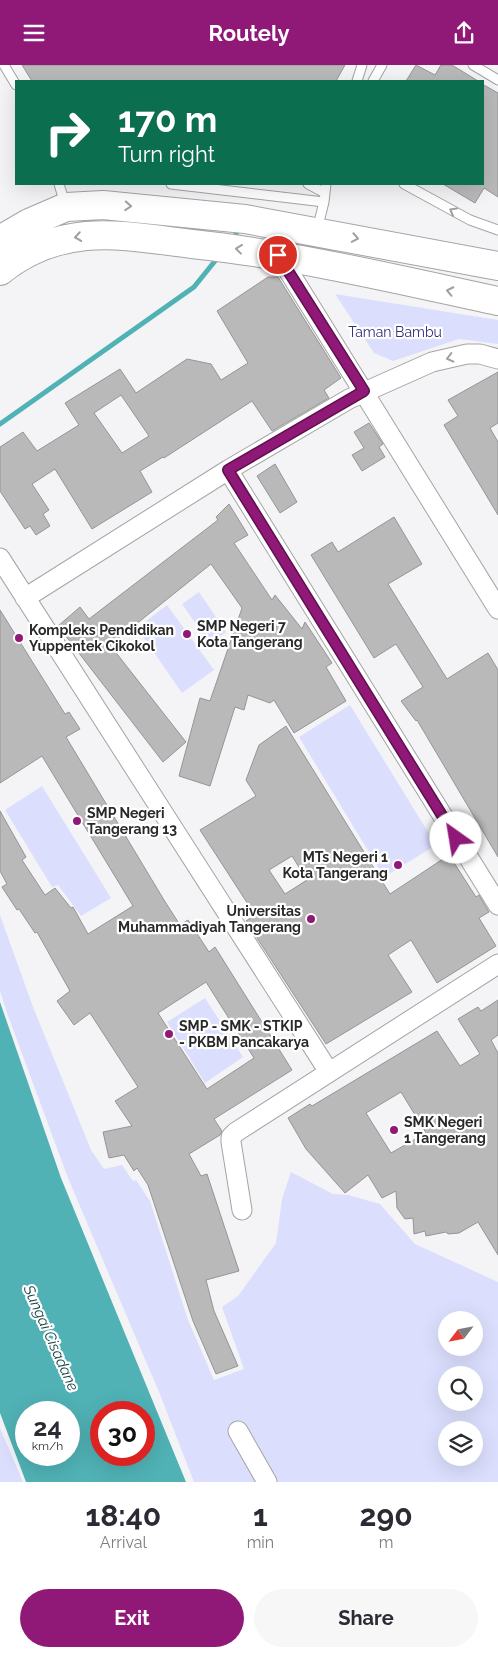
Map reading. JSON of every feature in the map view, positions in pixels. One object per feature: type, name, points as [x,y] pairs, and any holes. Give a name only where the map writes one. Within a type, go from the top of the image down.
[{"type":"main road","points":[[0,240],[29,223],[62,195],[87,204],[131,206],[221,215],[317,230],[498,266]]},
{"type":"main road","points":[[0,271],[32,250],[58,241],[85,236],[118,235],[278,255],[498,301]]},
{"type":"street","points":[[278,255],[498,609]]},
{"type":"street","points":[[25,599],[228,470],[364,391],[432,362],[468,354],[480,354],[498,359]]},
{"type":"street","points":[[228,470],[498,905]]},
{"type":"street","points":[[0,558],[329,1072]]},
{"type":"street","points":[[242,1210],[231,1137],[498,964]]},
{"type":"street","points":[[238,1431],[266,1482]]},
{"type":"lane","points":[[4,65],[15,83]]},
{"type":"lane","points":[[357,80],[362,65]]},
{"type":"lane","points":[[374,80],[382,65]]},
{"type":"lane","points":[[473,65],[498,80]]},
{"type":"lane","points":[[188,185],[325,193]]},
{"type":"lane","points":[[310,185],[325,193]]},
{"type":"lane","points":[[406,185],[470,220],[498,230]]},
{"type":"lane","points":[[317,230],[325,193]]},
{"type":"green space","name":"Taman Bambu","points":[[335,294],[498,320],[498,344],[459,339],[393,361],[374,353]]},
{"type":"green space","points":[[199,592],[226,632],[210,644],[182,604]]},
{"type":"green space","points":[[167,605],[214,670],[182,693],[137,628]]},
{"type":"green space","points":[[350,705],[436,845],[384,877],[299,737]]},
{"type":"green space","points":[[42,786],[111,898],[81,916],[58,885],[52,887],[5,810]]},
{"type":"green space","points":[[0,915],[33,1007],[91,1150],[104,1169],[122,1165],[133,1181],[136,1180],[150,1201],[188,1320],[214,1380],[244,1369],[222,1307],[238,1296],[276,1243],[282,1199],[291,1172],[333,1194],[348,1195],[380,1204],[415,1244],[498,1282],[498,1482],[194,1482],[159,1392],[68,1178],[0,991]]},
{"type":"green space","points":[[205,998],[243,1057],[205,1083],[167,1022]]},
{"type":"green space","points":[[0,1428],[23,1482],[0,1482]]},
{"type":"water","name":"Sungai Cisadane","points":[[0,1002],[61,1178],[153,1401],[90,1401],[90,1466],[155,1466],[155,1407],[186,1482],[26,1482],[20,1466],[80,1466],[80,1401],[15,1401],[15,1453],[0,1413]]},
{"type":"building","points":[[22,65],[345,65],[337,80],[31,80]]},
{"type":"building","points":[[416,65],[435,75],[441,65],[452,65],[476,80],[407,80]]},
{"type":"building","points":[[484,85],[498,93],[498,197],[484,188],[475,203],[445,185],[484,185]]},
{"type":"building","points":[[268,277],[278,277],[341,378],[324,390],[329,398],[272,431],[252,401],[164,458],[140,471],[152,492],[92,529],[55,469],[32,484],[49,510],[43,514],[50,526],[36,535],[30,526],[25,529],[0,491],[0,447],[23,432],[37,451],[79,425],[65,403],[120,369],[136,393],[187,359],[211,364],[221,380],[248,363],[217,311]],"holes":[[[121,395],[149,436],[122,453],[94,413]]]},
{"type":"building","points":[[498,372],[498,423],[490,428],[498,442],[498,515],[444,425],[458,416],[448,400]]},
{"type":"building","points":[[369,423],[383,444],[379,447],[385,457],[362,471],[352,455],[364,448],[354,432]]},
{"type":"building","points":[[275,464],[297,502],[280,513],[257,476]]},
{"type":"building","points":[[229,504],[248,535],[234,543],[272,600],[275,595],[302,629],[305,622],[332,663],[326,667],[346,701],[294,733],[274,700],[270,703],[248,695],[244,710],[235,707],[210,786],[179,776],[200,698],[210,701],[242,608],[211,564],[110,645],[186,742],[163,762],[58,626],[80,607],[89,619],[218,520],[216,517]]},
{"type":"building","points":[[394,517],[422,564],[388,584],[447,679],[488,653],[498,670],[498,857],[417,720],[401,701],[423,687],[396,644],[374,658],[311,555],[332,542],[338,552]]},
{"type":"building","points":[[0,610],[65,714],[69,712],[80,729],[66,737],[164,900],[180,925],[188,920],[209,952],[215,947],[292,1070],[214,1119],[222,1131],[220,1135],[189,1154],[201,1176],[207,1174],[239,1271],[206,1280],[214,1311],[238,1366],[216,1374],[193,1321],[148,1185],[137,1168],[134,1171],[124,1155],[109,1158],[103,1132],[132,1126],[115,1101],[138,1087],[90,1013],[74,1025],[57,1001],[70,991],[37,932],[35,933],[19,909],[17,910],[2,887],[7,884],[0,871],[0,811],[26,857],[22,860],[45,895],[55,888],[71,908],[73,907],[88,934],[133,906],[42,756],[0,783]],"holes":[[[206,982],[254,1058],[207,1089],[158,1013]]]},
{"type":"building","points":[[286,726],[390,894],[449,855],[476,897],[479,895],[489,912],[479,918],[496,946],[437,983],[411,940],[388,955],[412,992],[326,1044],[246,921],[255,915],[200,830],[256,796],[246,780],[259,745]],"holes":[[[292,856],[307,880],[285,894],[269,870]]]},
{"type":"building","name":"SMK Negeri 1 Tangerang","points":[[498,1000],[498,1035],[491,1040],[498,1053],[498,1255],[478,1222],[459,1233],[448,1234],[446,1232],[426,1236],[425,1231],[414,1234],[413,1218],[405,1219],[397,1208],[396,1191],[382,1198],[368,1175],[345,1193],[306,1149],[288,1118],[310,1104],[312,1106],[437,1031],[460,1066],[480,1054],[458,1019],[478,1007],[481,1011]],"holes":[[[401,1092],[426,1133],[391,1153],[366,1113]]]},
{"type":"waterway","points":[[0,424],[194,287],[215,261]]},
{"type":"place","name":"SMP Negeri 7 Kota Tangerang","points":[[187,634]]},
{"type":"place","name":"Kompleks Pendidikan Yuppentek Cikokol","points":[[19,638]]},
{"type":"place","name":"SMP Negeri Tangerang 13","points":[[77,821]]},
{"type":"place","name":"MTs Negeri 1 Kota Tangerang","points":[[398,865]]},
{"type":"place","name":"Universitas Muhammadiyah Tangerang","points":[[311,919]]},
{"type":"place","name":"SMP - SMK - STKIP - PKBM Pancakarya","points":[[169,1034]]},
{"type":"place","name":"SMK Negeri 1 Tangerang","points":[[394,1130]]},
{"type":"route","points":[[278,255],[364,391],[228,470],[456,838]]}]
